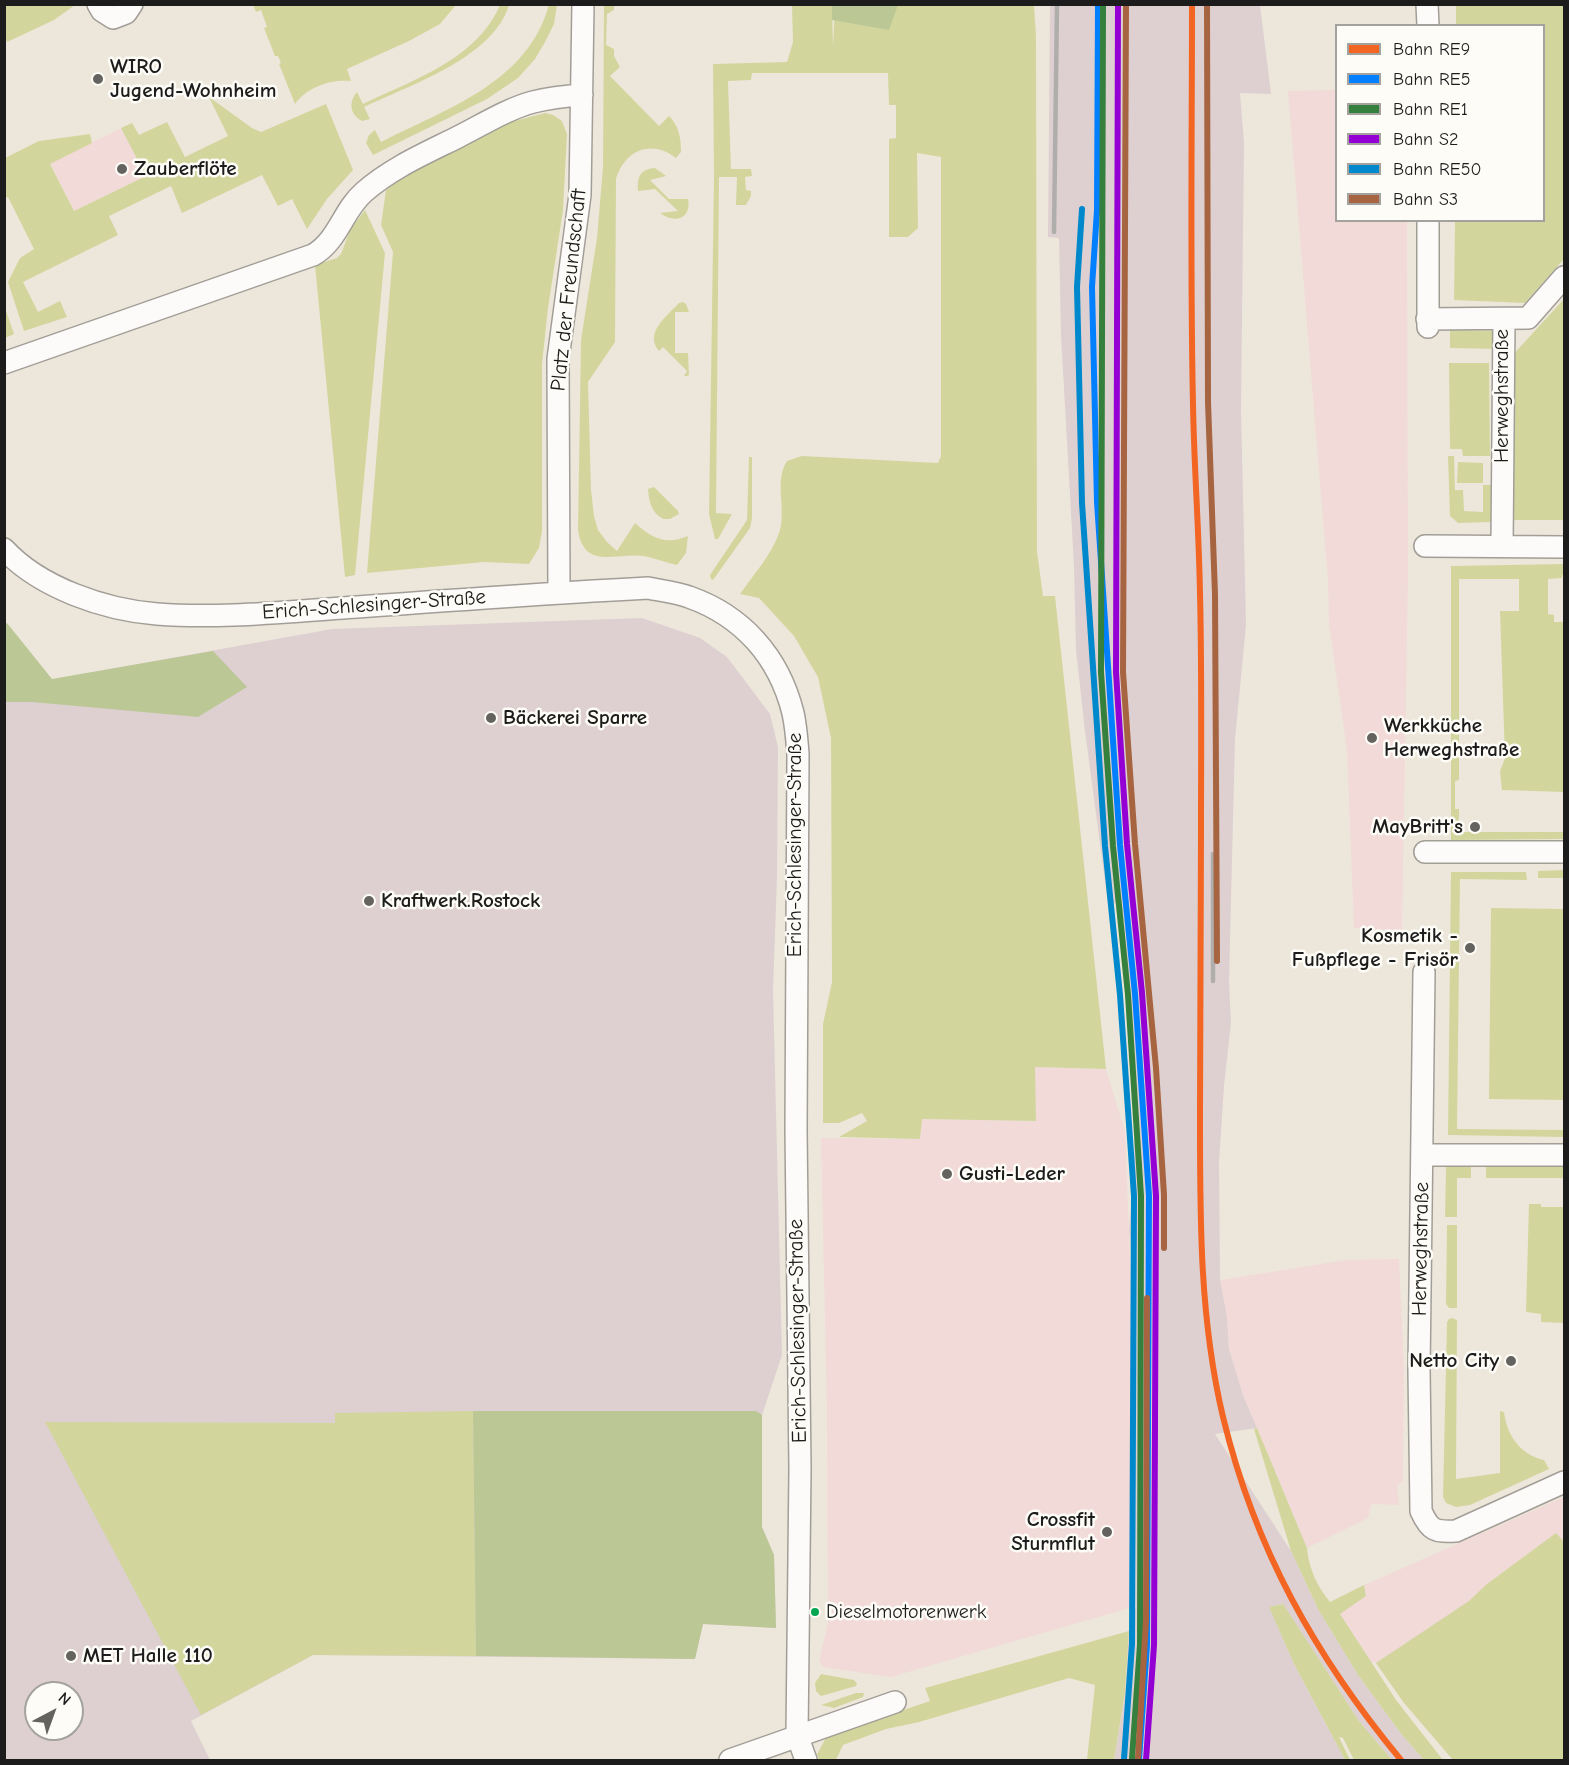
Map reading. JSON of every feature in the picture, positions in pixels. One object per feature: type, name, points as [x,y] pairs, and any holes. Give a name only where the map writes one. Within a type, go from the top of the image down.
[{"type":"street","points":[[98,4],[102,11],[113,18],[126,13],[132,4]]},
{"type":"street","name":"Platz der Freundschaft","points":[[559,593],[558,359],[563,310],[577,224],[583,4]]},
{"type":"street","points":[[1428,4],[1428,24]]},
{"type":"street","points":[[4,363],[313,255],[324,249],[346,214],[363,193],[394,170],[500,115],[532,102],[582,95]]},
{"type":"street","name":"Herweghstraße","points":[[1428,222],[1434,322],[1504,320],[1502,546]]},
{"type":"street","points":[[1504,320],[1528,318],[1564,277]]},
{"type":"street","points":[[1425,546],[1564,547]]},
{"type":"street","name":"Erich-Schlesinger-Straße","points":[[4,549],[40,578],[64,590],[106,605],[155,614],[288,612],[648,588],[687,596],[712,606],[736,620],[759,644],[787,693],[793,714],[798,754],[799,824],[795,993],[800,1469],[797,1736]]},
{"type":"street","points":[[1434,852],[1564,852]]},
{"type":"street","name":"Herweghstraße","points":[[1424,972],[1419,1362],[1421,1511],[1427,1525],[1439,1532],[1456,1531],[1564,1482]]},
{"type":"street","points":[[1423,1155],[1564,1155]]},
{"type":"street","points":[[730,1761],[895,1702]]},
{"type":"street","points":[[797,1736],[806,1761]]},
{"type":"shaded area","points":[[1050,5],[1260,5],[1271,94],[1240,93],[1244,143],[1241,410],[1246,625],[1235,739],[1229,982],[1231,1022],[1219,1162],[1220,1280],[1227,1316],[1229,1349],[1243,1395],[1257,1428],[1215,1434],[1291,1551],[1317,1607],[1358,1675],[1402,1735],[1424,1760],[1392,1760],[1359,1721],[1282,1604],[1270,1607],[1294,1664],[1345,1760],[1114,1760],[1125,1692],[1129,1631],[1136,1607],[1135,1344],[1129,1230],[1135,1116],[1127,985],[1117,903],[1108,904],[1076,650],[1074,566],[1061,335],[1059,238],[1048,237]]},
{"type":"shaded area","points":[[1335,90],[1335,222],[1407,222],[1408,576],[1402,930],[1354,928],[1347,750],[1329,625],[1328,581],[1288,91]]},
{"type":"shaded area","name":"Zauberflöte","points":[[167,122],[193,175],[151,195],[140,179],[74,211],[50,163],[132,123],[139,135]]},
{"type":"shaded area","points":[[642,618],[700,638],[727,657],[770,714],[778,747],[773,990],[782,1355],[762,1415],[762,1527],[774,1555],[776,1628],[703,1624],[695,1659],[313,1655],[191,1721],[210,1760],[5,1760],[5,688],[332,629]]},
{"type":"shaded area","points":[[1035,1067],[1106,1069],[1125,1132],[1136,1405],[1136,1606],[891,1677],[823,1667],[819,1661],[828,1623],[827,1414],[821,1138],[920,1139],[921,1119],[1035,1121]]},
{"type":"shaded area","points":[[1399,1259],[1404,1369],[1403,1481],[1397,1486],[1399,1505],[1371,1504],[1368,1518],[1307,1548],[1243,1395],[1229,1349],[1227,1316],[1220,1280],[1347,1260]]},
{"type":"shaded area","points":[[1564,1497],[1564,1760],[1453,1760],[1404,1703],[1376,1663],[1371,1662],[1339,1613],[1366,1596],[1364,1585]]},
{"type":"green space","points":[[549,4],[557,5],[554,24],[535,59],[518,78],[487,99],[373,155],[366,143],[369,135],[375,130],[381,142],[482,90],[504,73],[523,54],[539,31]]},
{"type":"green space","points":[[832,4],[898,5],[889,30],[832,20]]},
{"type":"green space","points":[[4,5],[75,5],[54,20],[7,42]]},
{"type":"green space","points":[[253,5],[456,5],[440,24],[409,41],[347,69],[351,81],[336,81],[320,85],[306,93],[295,104],[279,64],[281,63],[278,56],[275,56],[264,28],[267,27],[261,10],[256,12]]},
{"type":"green space","points":[[500,5],[509,5],[500,24],[468,55],[426,79],[364,107],[370,119],[362,121],[355,115],[351,104],[357,92],[363,104],[442,66],[476,40],[490,24]]},
{"type":"green space","points":[[604,5],[614,5],[614,10],[607,14],[606,45],[614,49],[614,56],[620,67],[610,76],[659,126],[669,116],[679,132],[681,152],[676,158],[657,149],[640,150],[626,161],[616,179],[615,342],[588,382],[591,490],[594,516],[598,530],[617,551],[635,523],[660,539],[673,540],[688,536],[686,553],[677,565],[644,556],[603,557],[594,555],[587,551],[581,543],[578,530],[581,340],[597,238],[603,167]]},
{"type":"green space","points":[[792,5],[832,5],[833,47],[835,5],[1034,5],[1036,36],[1037,551],[1043,596],[1055,596],[1106,1069],[1035,1067],[1036,1121],[922,1119],[920,1139],[839,1137],[867,1121],[862,1113],[839,1123],[823,1123],[823,1024],[832,982],[831,738],[818,677],[794,636],[759,598],[740,594],[777,539],[782,512],[781,477],[787,461],[802,456],[938,463],[941,456],[941,157],[917,153],[918,228],[908,237],[889,237],[889,139],[896,138],[896,105],[889,105],[888,73],[752,73],[751,80],[728,81],[731,169],[751,169],[752,176],[745,177],[746,190],[751,191],[746,205],[736,205],[737,177],[719,177],[716,513],[732,514],[718,539],[715,539],[709,514],[714,178],[713,64],[787,62],[793,42]]},
{"type":"green space","points":[[1456,5],[1564,5],[1564,259],[1525,303],[1454,300],[1455,222],[1545,222],[1545,24],[1456,24]]},
{"type":"green space","points":[[209,97],[261,132],[326,104],[353,170],[327,199],[307,229],[292,199],[278,206],[262,175],[182,213],[171,186],[109,216],[118,235],[23,282],[38,312],[60,301],[67,317],[24,331],[8,282],[20,258],[34,249],[8,197],[5,198],[5,158],[39,141],[90,134],[92,143],[50,164],[74,211],[146,176],[121,128],[132,123],[139,135],[167,122],[185,157],[228,136]]},
{"type":"green space","points":[[545,113],[562,121],[567,134],[563,210],[542,364],[542,531],[539,548],[529,564],[484,562],[367,573],[393,252],[381,225],[386,190],[402,178],[511,122]]},
{"type":"green space","points":[[655,168],[666,176],[650,180],[669,199],[688,199],[689,206],[681,218],[671,218],[660,213],[678,211],[655,189],[638,191],[640,175],[646,170]]},
{"type":"green space","points":[[365,210],[385,253],[355,575],[345,577],[315,265],[337,258],[341,254],[350,230]]},
{"type":"green space","points":[[1564,299],[1564,520],[1510,520],[1510,358]]},
{"type":"green space","points":[[683,302],[689,312],[675,312],[675,353],[688,353],[689,375],[687,376],[684,376],[687,371],[663,347],[659,351],[654,338],[658,326],[679,303]]},
{"type":"green space","points":[[5,308],[14,334],[4,338]]},
{"type":"green space","points":[[1450,330],[1499,331],[1498,349],[1450,348]]},
{"type":"green space","points":[[1449,363],[1489,363],[1490,456],[1463,456],[1462,449],[1450,449]]},
{"type":"green space","points":[[1448,456],[1454,456],[1455,490],[1463,490],[1464,511],[1483,512],[1483,485],[1491,485],[1491,522],[1458,523],[1450,516]]},
{"type":"green space","points":[[749,457],[752,457],[750,528],[713,580],[710,575],[747,520]]},
{"type":"green space","points":[[1458,462],[1483,463],[1483,483],[1457,483]]},
{"type":"green space","points":[[654,487],[679,514],[670,519],[663,519],[653,510],[648,489]]},
{"type":"green space","points":[[1564,564],[1562,578],[1548,579],[1548,614],[1554,615],[1554,622],[1564,622],[1564,792],[1502,790],[1500,771],[1505,758],[1500,611],[1519,611],[1519,579],[1459,579],[1459,780],[1455,781],[1455,809],[1459,809],[1459,832],[1564,832],[1564,839],[1451,840],[1451,566]]},
{"type":"green space","points":[[7,623],[52,679],[213,651],[247,687],[198,717],[32,702],[5,702],[4,625]]},
{"type":"green space","points":[[1564,870],[1564,878],[1538,878],[1538,871]]},
{"type":"green space","points":[[1451,872],[1526,872],[1527,880],[1460,879],[1457,1129],[1564,1130],[1564,1137],[1448,1135]]},
{"type":"green space","points":[[1491,908],[1564,909],[1564,1100],[1489,1099]]},
{"type":"green space","points":[[1486,1164],[1564,1165],[1564,1178],[1486,1178]]},
{"type":"green space","points":[[1446,1167],[1471,1167],[1471,1178],[1457,1178],[1457,1217],[1445,1217]]},
{"type":"green space","points":[[1529,1204],[1541,1204],[1541,1207],[1564,1207],[1564,1323],[1541,1322],[1541,1314],[1526,1312]]},
{"type":"green space","points":[[1447,1225],[1457,1225],[1457,1308],[1449,1308],[1446,1304]]},
{"type":"green space","points":[[1452,1318],[1457,1320],[1456,1479],[1500,1473],[1500,1411],[1504,1412],[1508,1429],[1516,1443],[1528,1454],[1544,1460],[1549,1469],[1470,1505],[1456,1507],[1446,1503],[1443,1497],[1447,1322]]},
{"type":"green space","points":[[473,1411],[476,1656],[313,1655],[201,1715],[45,1422],[335,1423],[335,1413]]},
{"type":"green space","points":[[473,1411],[756,1411],[762,1415],[762,1527],[774,1555],[776,1628],[703,1624],[695,1659],[476,1656]]},
{"type":"green space","points":[[1257,1428],[1307,1548],[1312,1570],[1321,1590],[1330,1602],[1364,1585],[1366,1596],[1340,1614],[1396,1700],[1443,1760],[1424,1760],[1402,1735],[1358,1675],[1318,1609],[1291,1551],[1254,1429]]},
{"type":"green space","points":[[1556,1533],[1564,1542],[1564,1760],[1453,1760],[1404,1703],[1376,1663],[1469,1601],[1487,1584]]},
{"type":"green space","points":[[1283,1604],[1359,1721],[1392,1760],[1354,1760],[1343,1738],[1339,1737],[1350,1760],[1345,1760],[1294,1664],[1269,1607]]},
{"type":"green space","points":[[1129,1631],[1125,1692],[1114,1760],[1087,1760],[1095,1685],[1069,1678],[919,1722],[886,1729],[843,1745],[836,1760],[819,1760],[817,1754],[827,1736],[930,1701],[925,1688]]},
{"type":"green space","points":[[821,1674],[854,1680],[857,1684],[821,1696],[816,1691],[815,1683]]},
{"type":"green space","points":[[856,1693],[864,1693],[863,1697],[834,1708],[821,1705]]},
{"type":"railway","points":[[1054,232],[1057,4]]},
{"type":"railway","points":[[1213,854],[1213,981]]},
{"type":"rail line","name":"RE5","points":[[1098,4],[1097,210],[1092,287],[1097,502],[1120,845],[1135,994],[1149,1196],[1147,1645],[1139,1760]]},
{"type":"rail line","name":"RE1","points":[[1103,4],[1101,672],[1113,846],[1128,995],[1141,1196],[1140,1645],[1132,1759]]},
{"type":"rail line","name":"S2","points":[[1118,4],[1116,672],[1127,844],[1142,993],[1156,1196],[1154,1645],[1146,1760]]},
{"type":"rail line","name":"S3","points":[[1126,4],[1123,672],[1135,844],[1156,1068],[1164,1195],[1164,1248]]},
{"type":"rail line","name":"RE9","points":[[1192,4],[1192,354],[1201,653],[1200,1188],[1202,1265],[1209,1341],[1223,1417],[1236,1465],[1252,1512],[1271,1556],[1315,1641],[1341,1681],[1401,1760]]},
{"type":"rail line","name":"S3","points":[[1207,4],[1208,402],[1215,594],[1217,961]]},
{"type":"rail line","name":"RE50","points":[[1082,209],[1077,287],[1082,503],[1105,846],[1120,995],[1134,1196],[1132,1644],[1124,1759]]},
{"type":"rail line","name":"S3","points":[[1138,1759],[1146,1621],[1147,1298]]},
{"type":"place","name":"WIRO Jugend-Wohnheim","points":[[98,79]]},
{"type":"place","name":"Zauberflöte","points":[[122,169]]},
{"type":"place","name":"Bäckerei Sparre","points":[[491,718]]},
{"type":"place","name":"Werkküche Herweghstraße","points":[[1372,738]]},
{"type":"place","name":"MayBritt's","points":[[1475,827]]},
{"type":"place","name":"Kraftwerk.Rostock","points":[[369,901]]},
{"type":"place","name":"Kosmetik - Fußpflege - Frisör","points":[[1470,948]]},
{"type":"place","name":"Gusti-Leder","points":[[947,1174]]},
{"type":"place","name":"Netto City","points":[[1511,1361]]},
{"type":"place","name":"Crossfit Sturmflut","points":[[1107,1532]]},
{"type":"place","name":"Dieselmotorenwerk","points":[[815,1612]]},
{"type":"place","name":"MET Halle 110","points":[[71,1656]]}]
